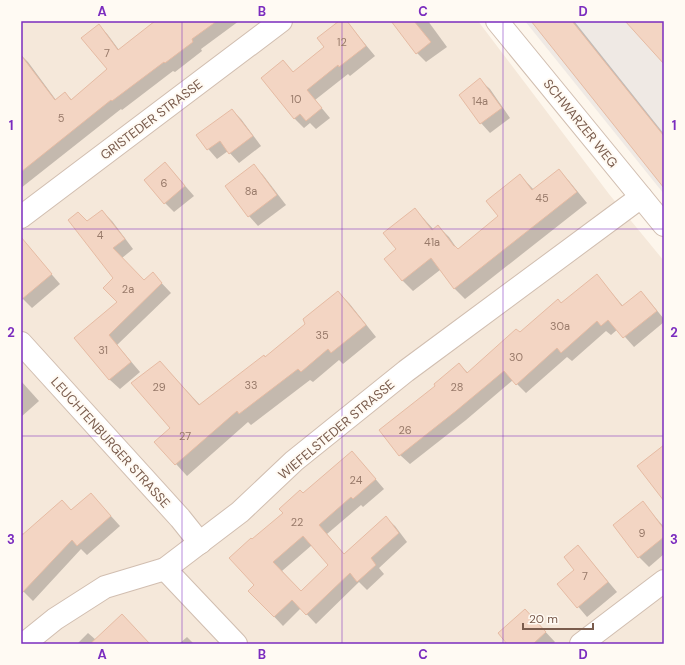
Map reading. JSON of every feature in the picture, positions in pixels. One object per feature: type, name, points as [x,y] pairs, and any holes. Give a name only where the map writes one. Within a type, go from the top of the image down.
[{"type":"street","name":"GRISTEDER STRASSE","points":[[21,217],[281,21]]},
{"type":"street","name":"SCHWARZER WEG","points":[[497,21],[664,225]]},
{"type":"street","name":"WIEFELSTEDER STRASSE","points":[[24,644],[55,619],[105,587],[166,569],[240,512],[294,461],[406,371],[641,197]]},
{"type":"street","name":"LEUCHTENBURGER STRASSE","points":[[21,343],[180,518],[200,543]]},
{"type":"street","points":[[166,569],[236,644]]},
{"type":"street","points":[[582,644],[664,581]]},
{"type":"shaded area","points":[[21,21],[478,21],[609,194],[664,261],[664,644],[21,644]]},
{"type":"shaded area","points":[[525,21],[664,21],[664,194]]},
{"type":"building","points":[[155,21],[217,21],[192,39],[193,42],[165,63],[164,62],[112,101],[111,100],[21,172],[21,55],[55,100],[65,92],[71,100],[107,69],[81,38],[99,24],[118,50]]},
{"type":"building","points":[[339,21],[347,21],[366,46],[339,67],[338,65],[307,90],[322,108],[306,121],[300,114],[294,119],[261,78],[283,60],[293,72],[324,47],[317,38]]},
{"type":"building","points":[[391,21],[414,21],[431,42],[416,54]]},
{"type":"building","points":[[531,21],[572,21],[664,136],[664,188]]},
{"type":"building","points":[[625,21],[664,21],[664,64]]},
{"type":"building","points":[[480,78],[502,108],[480,124],[459,95]]},
{"type":"building","points":[[232,109],[253,136],[229,154],[220,141],[207,150],[196,135]]},
{"type":"building","points":[[165,162],[185,186],[164,204],[144,180]]},
{"type":"building","points":[[254,164],[277,195],[248,217],[225,186]]},
{"type":"building","points":[[559,169],[577,192],[454,289],[431,258],[402,281],[384,259],[396,249],[383,233],[415,208],[432,230],[438,225],[458,249],[498,216],[486,201],[520,174],[532,190]]},
{"type":"building","points":[[102,210],[125,239],[113,248],[144,280],[153,272],[162,283],[109,335],[131,362],[109,380],[74,338],[117,302],[103,288],[113,278],[68,220],[78,212],[87,221]]},
{"type":"building","points":[[21,237],[52,274],[21,300]]},
{"type":"building","points":[[597,274],[622,306],[641,291],[657,311],[623,338],[608,320],[601,326],[597,321],[561,353],[557,348],[516,385],[504,371],[399,456],[379,430],[435,386],[434,384],[459,363],[467,373],[516,329],[520,332],[558,299],[561,303]]},
{"type":"building","points":[[338,291],[366,325],[331,353],[328,349],[301,372],[298,369],[239,414],[237,411],[175,465],[154,442],[170,428],[131,383],[160,361],[199,405],[264,355],[265,357],[305,324],[303,319]]},
{"type":"building","points":[[664,445],[664,501],[637,466]]},
{"type":"building","points":[[352,451],[376,479],[353,499],[351,497],[319,525],[344,554],[386,516],[399,533],[371,558],[376,565],[357,582],[350,573],[306,615],[292,600],[274,617],[248,591],[254,585],[229,558],[251,538],[252,539],[283,513],[279,509],[300,490],[303,493]],"holes":[[[303,536],[328,565],[301,591],[273,562]]]},
{"type":"building","points":[[91,493],[111,516],[77,546],[72,540],[21,594],[21,536],[62,500],[71,510]]},
{"type":"building","points":[[643,501],[664,529],[664,537],[638,558],[613,525]]},
{"type":"building","points":[[578,545],[608,582],[577,608],[557,584],[574,570],[564,557]]},
{"type":"building","points":[[525,609],[546,632],[533,644],[507,644],[498,633]]},
{"type":"building","points":[[122,614],[150,644],[90,644]]}]
